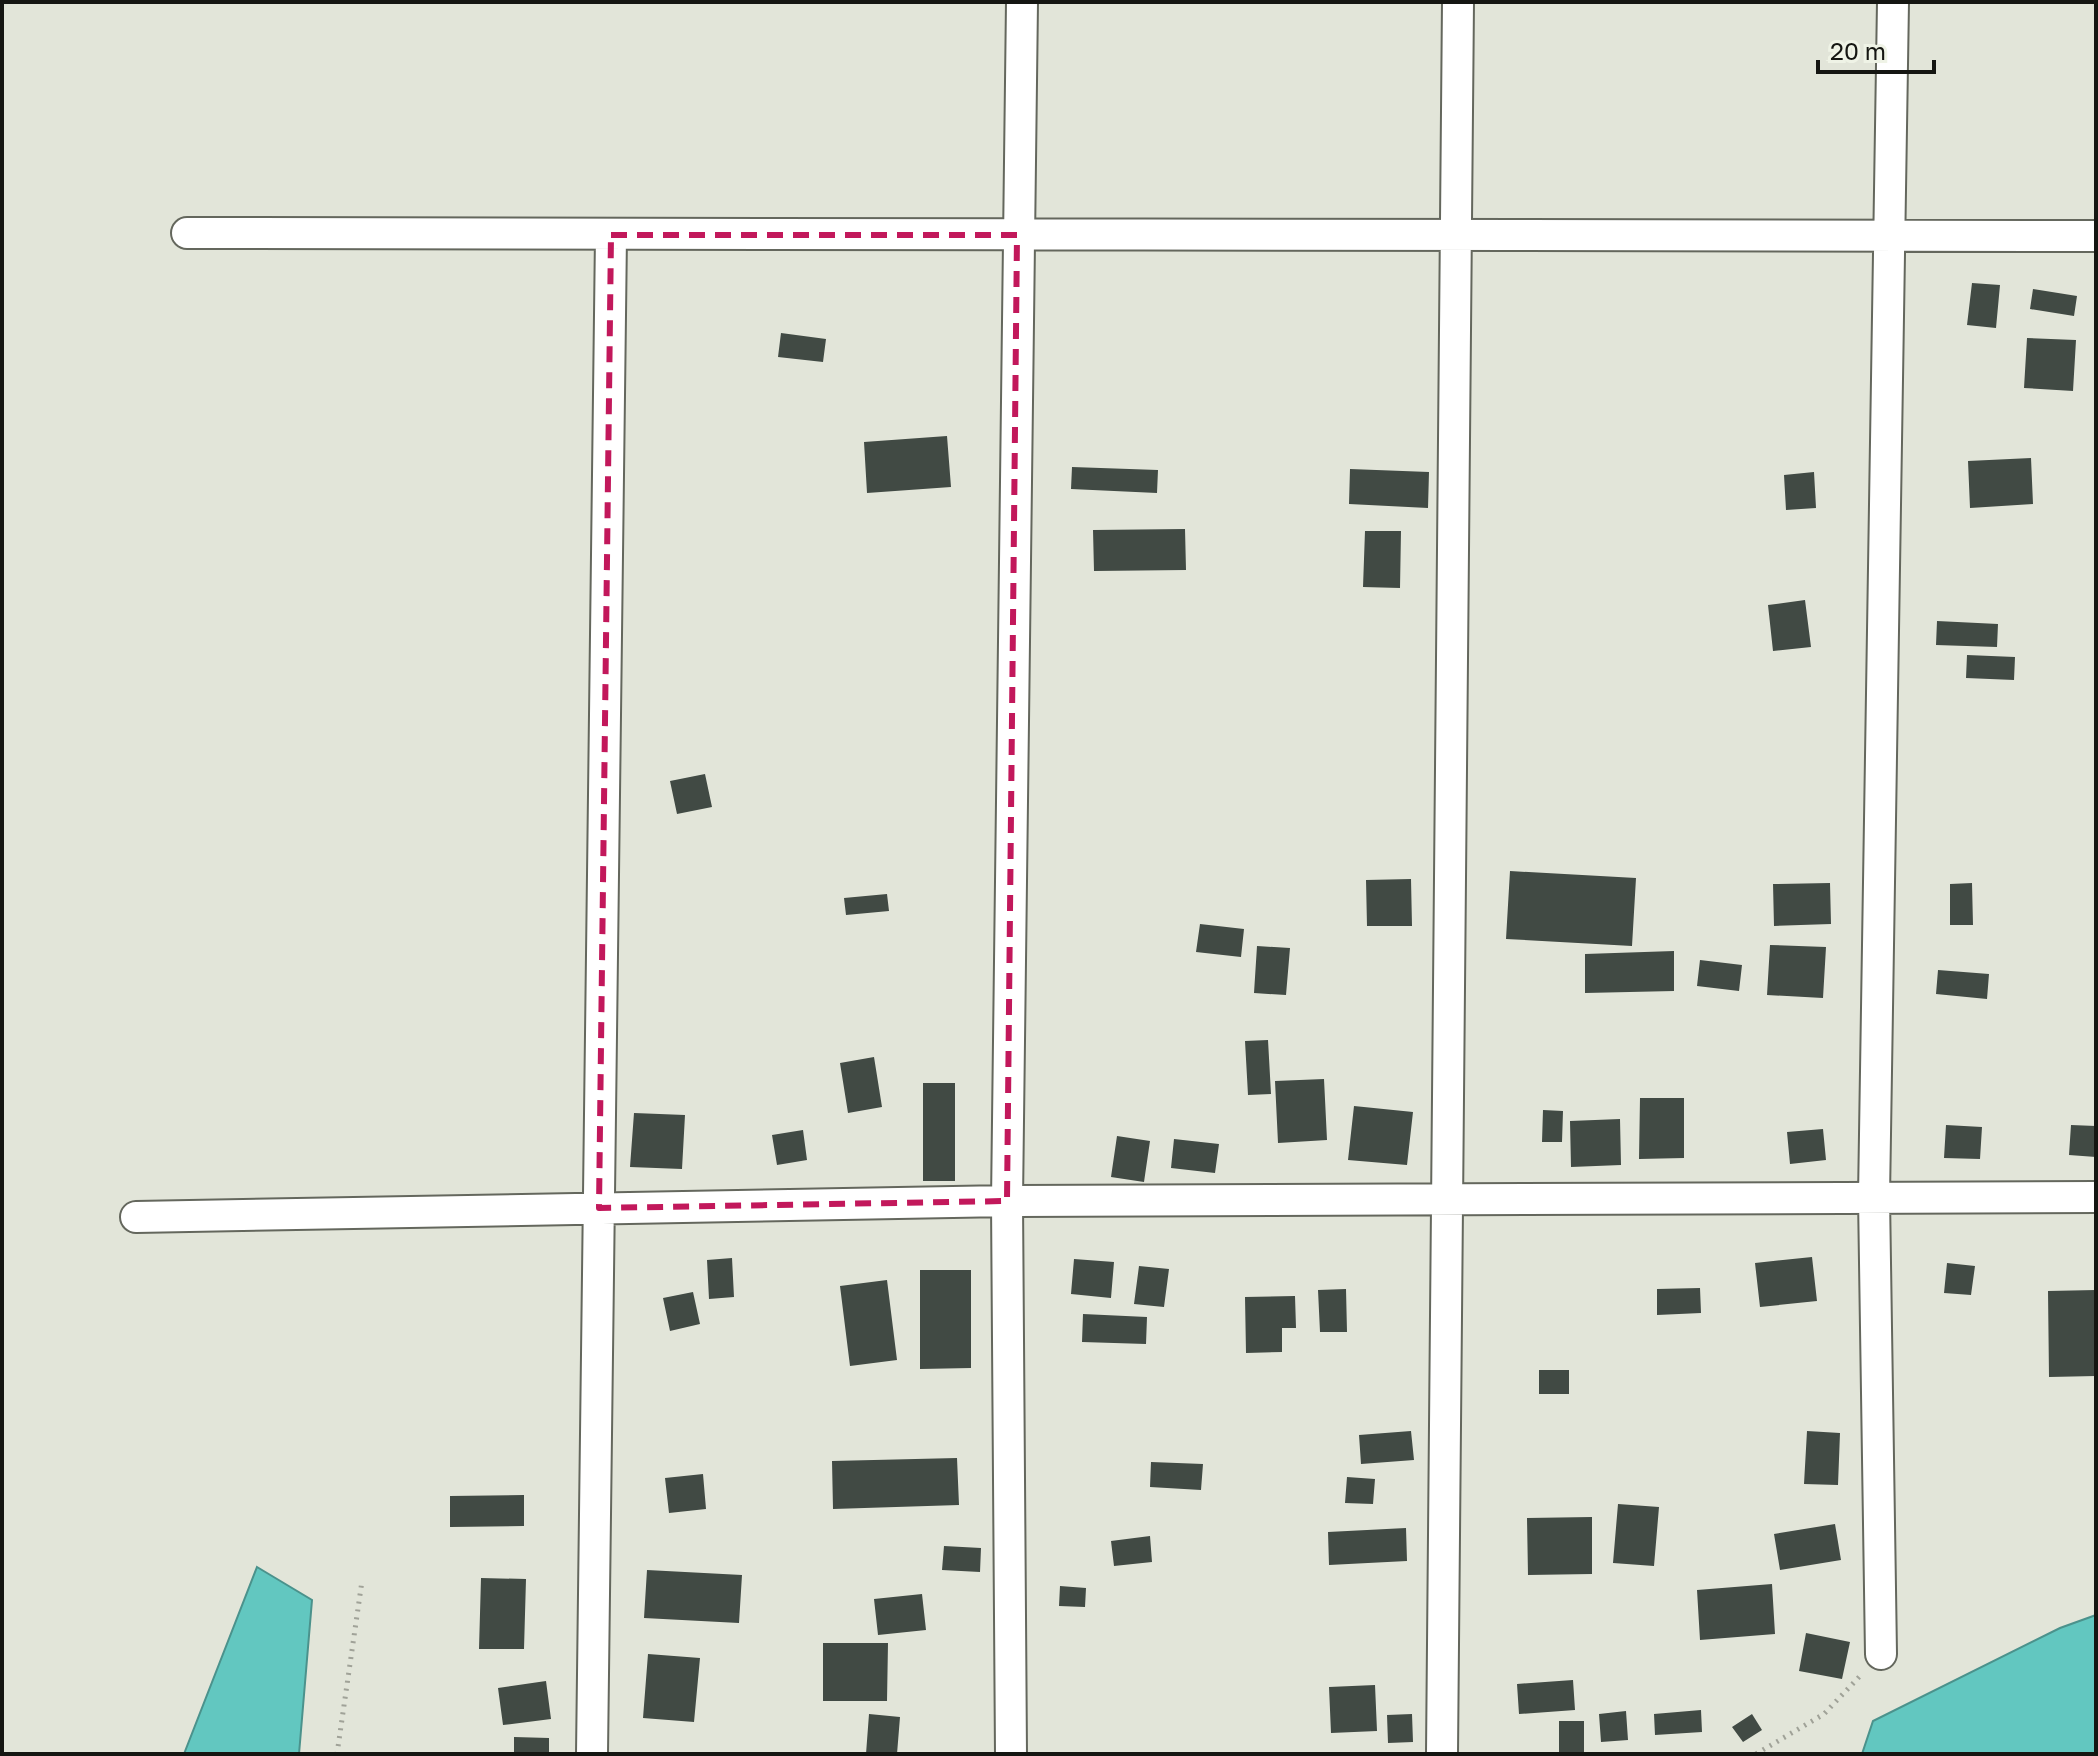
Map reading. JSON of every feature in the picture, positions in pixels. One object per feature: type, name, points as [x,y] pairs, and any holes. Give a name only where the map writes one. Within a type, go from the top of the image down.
[{"type":"street","points":[[1011,1754],[1007,1201],[1022,2]]},
{"type":"street","points":[[1442,1754],[1458,2]]},
{"type":"street","points":[[1881,1654],[1874,1197],[1892,235],[1893,2]]},
{"type":"street","points":[[187,233],[2096,236]]},
{"type":"street","points":[[592,1754],[611,235]]},
{"type":"street","points":[[136,1217],[1007,1201],[2096,1197]]},
{"type":"path","points":[[337,1754],[362,1581]]},
{"type":"path","points":[[1756,1754],[1824,1714],[1881,1654]]},
{"type":"highlighted area","points":[[611,235],[1017,235],[1007,1201],[599,1208]]},
{"type":"water","points":[[257,1567],[312,1600],[299,1754],[184,1754]]},
{"type":"water","points":[[2096,1615],[2096,1754],[1862,1754],[1873,1721],[2060,1628]]},
{"type":"building","points":[[1972,283],[2000,285],[1996,328],[1967,325]]},
{"type":"building","points":[[2033,289],[2077,296],[2074,316],[2030,309]]},
{"type":"building","points":[[781,333],[826,339],[823,362],[778,357]]},
{"type":"building","points":[[2027,338],[2076,340],[2073,391],[2024,388]]},
{"type":"building","points":[[947,436],[951,487],[867,493],[864,442]]},
{"type":"building","points":[[2031,458],[2033,504],[1970,508],[1968,461]]},
{"type":"building","points":[[1072,467],[1158,470],[1157,493],[1071,489]]},
{"type":"building","points":[[1350,469],[1429,472],[1428,508],[1349,504]]},
{"type":"building","points":[[1814,472],[1816,508],[1786,510],[1784,475]]},
{"type":"building","points":[[1185,529],[1186,570],[1094,571],[1093,530]]},
{"type":"building","points":[[1365,531],[1401,531],[1400,588],[1363,587]]},
{"type":"building","points":[[1805,600],[1811,647],[1773,651],[1768,605]]},
{"type":"building","points":[[1937,621],[1998,624],[1997,647],[1936,645]]},
{"type":"building","points":[[1967,655],[2015,657],[2014,680],[1966,678]]},
{"type":"building","points":[[705,774],[712,807],[677,814],[670,781]]},
{"type":"building","points":[[1510,871],[1636,878],[1632,946],[1506,939]]},
{"type":"building","points":[[1411,879],[1412,926],[1367,926],[1366,880]]},
{"type":"building","points":[[1830,883],[1831,924],[1774,926],[1773,884]]},
{"type":"building","points":[[1972,883],[1973,925],[1950,925],[1950,884]]},
{"type":"building","points":[[887,894],[889,911],[846,915],[844,898]]},
{"type":"building","points":[[1200,924],[1244,929],[1241,957],[1196,952]]},
{"type":"building","points":[[1770,945],[1826,947],[1823,998],[1767,995]]},
{"type":"building","points":[[1257,946],[1290,948],[1286,995],[1254,993]]},
{"type":"building","points":[[1674,951],[1674,991],[1585,993],[1585,954]]},
{"type":"building","points":[[1700,960],[1742,965],[1739,991],[1697,986]]},
{"type":"building","points":[[1938,970],[1989,974],[1987,999],[1936,994]]},
{"type":"building","points":[[1268,1040],[1271,1094],[1248,1095],[1245,1041]]},
{"type":"building","points":[[874,1057],[882,1107],[848,1113],[840,1063]]},
{"type":"building","points":[[1324,1079],[1327,1140],[1278,1143],[1275,1081]]},
{"type":"building","points":[[923,1083],[955,1083],[955,1181],[923,1181]]},
{"type":"building","points":[[1640,1098],[1684,1098],[1684,1158],[1639,1159]]},
{"type":"building","points":[[1354,1106],[1413,1112],[1407,1165],[1348,1160]]},
{"type":"building","points":[[1543,1110],[1563,1111],[1562,1142],[1542,1142]]},
{"type":"building","points":[[634,1113],[685,1115],[682,1169],[630,1167]]},
{"type":"building","points":[[1620,1119],[1621,1165],[1571,1167],[1570,1121]]},
{"type":"building","points":[[1946,1125],[1982,1127],[1980,1159],[1944,1158]]},
{"type":"building","points":[[2071,1125],[2096,1126],[2096,1157],[2069,1155]]},
{"type":"building","points":[[1823,1129],[1826,1160],[1790,1164],[1787,1132]]},
{"type":"building","points":[[803,1130],[807,1160],[777,1165],[772,1135]]},
{"type":"building","points":[[1117,1136],[1150,1141],[1144,1182],[1111,1177]]},
{"type":"building","points":[[1174,1139],[1219,1144],[1215,1173],[1171,1168]]},
{"type":"building","points":[[1812,1257],[1817,1301],[1760,1307],[1755,1263]]},
{"type":"building","points":[[732,1258],[734,1297],[709,1299],[707,1260]]},
{"type":"building","points":[[1074,1259],[1114,1262],[1111,1298],[1071,1294]]},
{"type":"building","points":[[1947,1263],[1975,1266],[1971,1295],[1944,1293]]},
{"type":"building","points":[[1139,1266],[1169,1269],[1164,1307],[1134,1304]]},
{"type":"building","points":[[920,1270],[971,1270],[971,1368],[920,1369]]},
{"type":"building","points":[[887,1280],[897,1360],[850,1366],[840,1286]]},
{"type":"building","points":[[1700,1288],[1701,1313],[1657,1315],[1657,1289]]},
{"type":"building","points":[[1346,1289],[1347,1332],[1320,1332],[1318,1290]]},
{"type":"building","points":[[2096,1290],[2096,1376],[2049,1377],[2048,1291]]},
{"type":"building","points":[[693,1292],[700,1324],[670,1331],[663,1298]]},
{"type":"building","points":[[1295,1296],[1296,1328],[1282,1328],[1282,1352],[1246,1353],[1245,1297]]},
{"type":"building","points":[[1083,1314],[1147,1317],[1146,1344],[1082,1342]]},
{"type":"building","points":[[1539,1370],[1569,1370],[1569,1394],[1539,1394]]},
{"type":"building","points":[[1411,1431],[1414,1460],[1361,1464],[1359,1435]]},
{"type":"building","points":[[1807,1431],[1840,1433],[1838,1485],[1804,1484]]},
{"type":"building","points":[[957,1458],[959,1505],[833,1509],[832,1461]]},
{"type":"building","points":[[1151,1462],[1203,1464],[1201,1490],[1150,1487]]},
{"type":"building","points":[[703,1474],[706,1509],[669,1513],[665,1478]]},
{"type":"building","points":[[1347,1477],[1375,1479],[1373,1504],[1345,1503]]},
{"type":"building","points":[[524,1495],[524,1526],[450,1527],[450,1496]]},
{"type":"building","points":[[1618,1504],[1659,1507],[1654,1566],[1613,1563]]},
{"type":"building","points":[[1592,1517],[1592,1574],[1528,1575],[1527,1518]]},
{"type":"building","points":[[1835,1524],[1841,1560],[1780,1570],[1774,1534]]},
{"type":"building","points":[[1406,1528],[1407,1561],[1329,1565],[1328,1532]]},
{"type":"building","points":[[1150,1536],[1152,1562],[1114,1566],[1111,1541]]},
{"type":"building","points":[[944,1546],[981,1548],[980,1572],[942,1570]]},
{"type":"building","points":[[647,1570],[742,1575],[739,1623],[644,1618]]},
{"type":"building","points":[[481,1578],[526,1579],[524,1649],[479,1649]]},
{"type":"building","points":[[1772,1584],[1775,1634],[1700,1640],[1697,1590]]},
{"type":"building","points":[[1060,1586],[1086,1588],[1085,1607],[1059,1606]]},
{"type":"building","points":[[922,1594],[926,1630],[878,1635],[874,1599]]},
{"type":"building","points":[[1806,1633],[1850,1642],[1842,1679],[1799,1671]]},
{"type":"building","points":[[823,1643],[888,1643],[887,1701],[823,1701]]},
{"type":"building","points":[[648,1654],[700,1658],[694,1722],[643,1718]]},
{"type":"building","points":[[1573,1680],[1575,1710],[1519,1714],[1517,1684]]},
{"type":"building","points":[[546,1681],[551,1719],[503,1725],[498,1688]]},
{"type":"building","points":[[1375,1685],[1377,1731],[1331,1733],[1329,1687]]},
{"type":"building","points":[[1701,1710],[1702,1732],[1655,1735],[1654,1714]]},
{"type":"building","points":[[1626,1711],[1628,1740],[1601,1742],[1599,1714]]},
{"type":"building","points":[[869,1714],[900,1717],[897,1754],[866,1754]]},
{"type":"building","points":[[1412,1714],[1413,1742],[1388,1743],[1387,1715]]},
{"type":"building","points":[[1752,1714],[1762,1730],[1743,1742],[1732,1727]]},
{"type":"building","points":[[1559,1721],[1584,1721],[1584,1754],[1559,1754]]},
{"type":"building","points":[[514,1737],[549,1738],[549,1754],[514,1754]]}]
